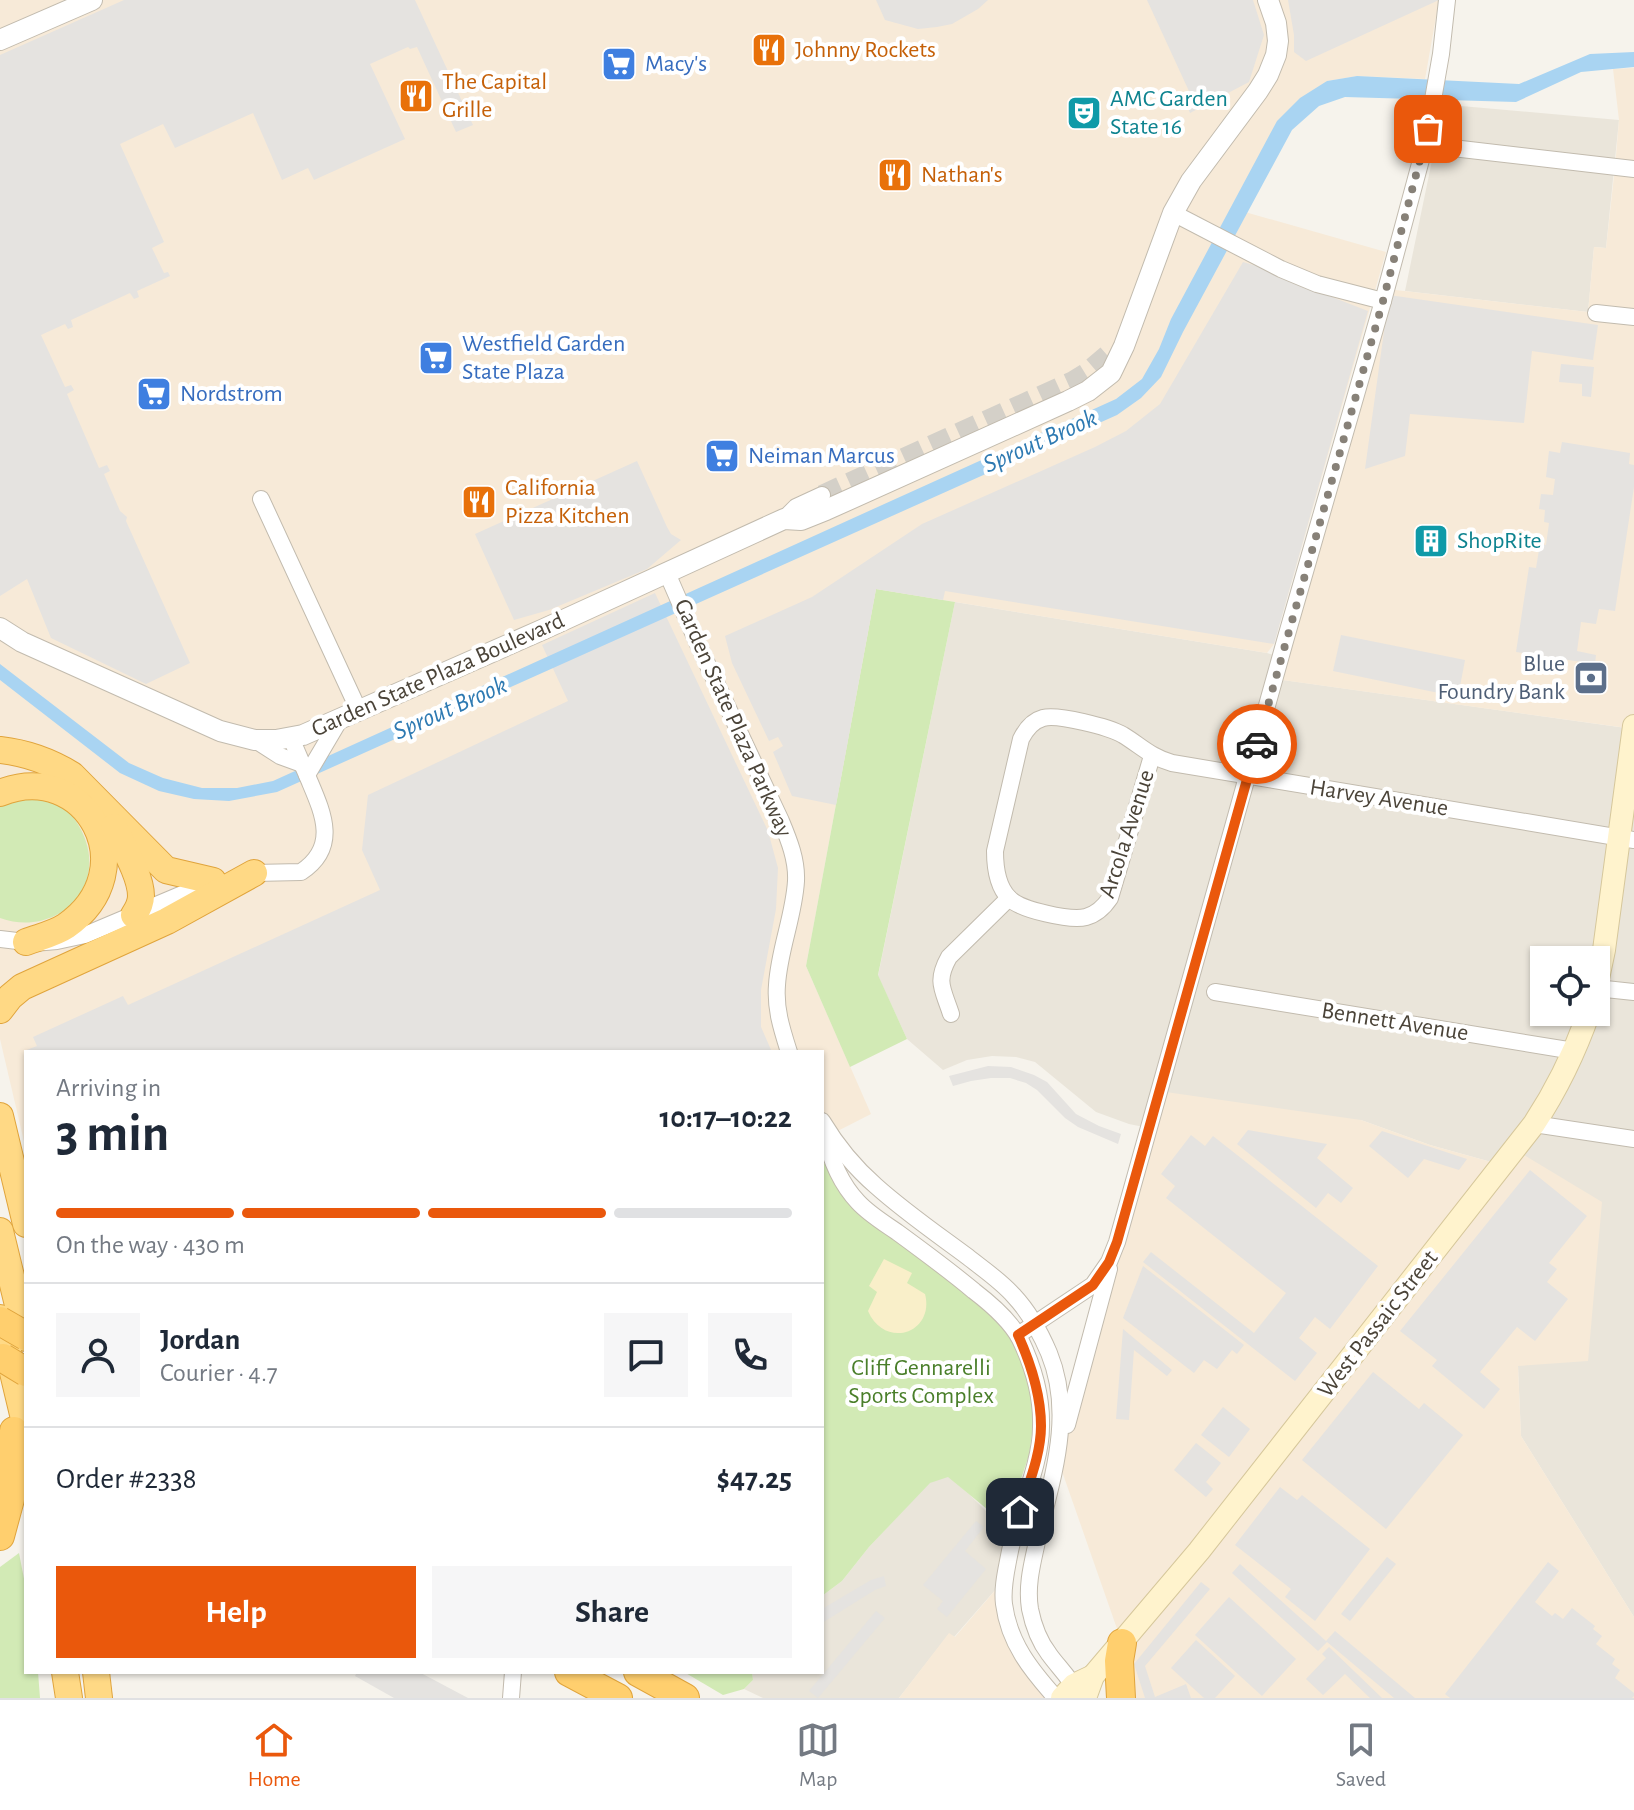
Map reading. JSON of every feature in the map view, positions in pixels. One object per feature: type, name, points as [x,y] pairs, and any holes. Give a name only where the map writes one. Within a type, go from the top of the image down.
[{"type":"highway","points":[[0,750],[34,756],[72,775],[166,870],[213,881]]},
{"type":"highway","points":[[0,793],[19,787],[36,787],[49,788],[72,798],[91,817],[104,848],[102,880],[88,905],[56,932],[26,942]]},
{"type":"highway","points":[[106,809],[141,891],[141,901],[134,915]]},
{"type":"highway","points":[[0,1010],[22,987],[167,921],[254,873]]},
{"type":"highway","points":[[0,1116],[24,1216]]},
{"type":"highway","points":[[0,1231],[24,1329]]},
{"type":"highway","points":[[0,1319],[24,1336]]},
{"type":"highway","points":[[0,1319],[24,1464]]},
{"type":"highway","points":[[0,1536],[10,1499],[20,1429],[6,1364]]},
{"type":"highway","points":[[1121,1698],[1119,1661],[1122,1643]]},
{"type":"highway","points":[[65,1674],[69,1698]]},
{"type":"highway","points":[[96,1674],[99,1698]]},
{"type":"highway","points":[[573,1674],[618,1698]]},
{"type":"highway","points":[[642,1674],[685,1698]]},
{"type":"main road","points":[[1605,946],[1626,839],[1634,726]]},
{"type":"main road","name":"West Passaic Street","points":[[1075,1692],[1142,1620],[1534,1124],[1552,1096],[1584,1026]]},
{"type":"street","points":[[0,40],[92,0]]},
{"type":"street","name":"Garden State Plaza Boulevard","points":[[784,519],[801,520],[826,510],[1088,391],[1111,373],[1119,360],[1173,213],[1191,181],[1268,75],[1278,41],[1268,0]]},
{"type":"street","points":[[1075,1692],[1037,1632],[1030,1609],[1032,1564],[1057,1457],[1098,1307],[1383,301],[1428,129],[1447,0]]},
{"type":"street","points":[[1444,147],[1634,169]]},
{"type":"street","points":[[1173,213],[1281,269],[1317,284],[1383,301]]},
{"type":"street","points":[[1596,313],[1634,317]]},
{"type":"street","name":"Garden State Plaza Boulevard","points":[[1107,355],[1131,325]]},
{"type":"street","name":"Garden State Plaza Boulevard","points":[[0,628],[22,642],[230,735],[255,740],[291,738],[315,732],[671,582],[784,519],[796,507],[822,495]]},
{"type":"street","points":[[261,499],[359,711]]},
{"type":"street","name":"Garden State Plaza Parkway","points":[[671,582],[781,821],[795,860],[793,906],[777,984],[778,1016],[788,1050]]},
{"type":"street","name":"Harvey Avenue","points":[[1009,898],[999,881],[995,851],[1021,739],[1032,723],[1052,717],[1098,725],[1123,735],[1152,756],[1172,763],[1626,839]]},
{"type":"street","points":[[309,765],[339,721]]},
{"type":"street","points":[[0,939],[26,942],[71,938],[96,931],[213,881],[234,875],[301,872],[316,857],[324,840],[325,827],[309,765],[291,738]]},
{"type":"street","points":[[255,740],[280,756],[309,765]]},
{"type":"street","name":"Arcola Avenue","points":[[1009,898],[1027,910],[1078,918],[1096,913],[1105,906],[1152,756]]},
{"type":"street","points":[[951,1014],[940,982],[943,968],[949,957],[1009,898]]},
{"type":"street","points":[[1610,989],[1634,992]]},
{"type":"street","name":"Bennett Avenue","points":[[1215,992],[1574,1051]]},
{"type":"street","points":[[1534,1124],[1634,1139]]},
{"type":"street","points":[[824,1125],[840,1150],[876,1186],[1014,1295],[1035,1324],[1059,1382],[1062,1413],[1057,1457]]},
{"type":"street","points":[[824,1130],[830,1156],[858,1202],[985,1299],[1018,1335],[1031,1363],[1042,1429],[1012,1537],[1004,1580],[1004,1603],[1017,1648],[1034,1674],[1075,1692]]},
{"type":"street","points":[[914,1245],[928,1227]]},
{"type":"street","points":[[1018,1335],[1093,1285],[1109,1262],[1117,1242]]},
{"type":"street","points":[[511,1698],[513,1674]]},
{"type":"shaded area","name":"Westfield Garden State Plaza","points":[[0,0],[1439,0],[1425,79],[1357,76],[1327,81],[1231,208],[1386,252],[1274,644],[1267,653],[876,589],[806,966],[871,1114],[824,1138],[824,1050],[24,1050],[24,1141],[0,1039]]},
{"type":"shaded area","points":[[124,0],[415,0],[473,125],[456,132],[417,47],[408,47],[370,64],[405,139],[314,180],[308,168],[282,180],[253,113],[175,148],[163,124],[120,144],[164,242],[152,248],[164,273],[168,272],[170,276],[137,291],[139,297],[134,299],[130,293],[71,320],[73,327],[68,329],[65,324],[41,335],[65,387],[71,385],[74,390],[67,394],[99,468],[107,465],[110,471],[104,474],[120,511],[127,517],[126,521],[190,663],[146,684],[51,638],[27,579],[0,596],[0,55]]},
{"type":"shaded area","points":[[876,0],[988,0],[952,24],[918,29],[885,20]]},
{"type":"shaded area","points":[[1147,0],[1253,0],[1264,35],[1249,82],[1190,113],[1187,106],[1194,102]]},
{"type":"shaded area","points":[[1288,0],[1439,0],[1306,61],[1294,52]]},
{"type":"shaded area","points":[[1634,68],[1634,729],[1275,679],[1387,289],[1588,312],[1594,247],[1606,248],[1615,167],[1619,120],[1613,69]]},
{"type":"shaded area","points":[[1450,105],[1619,120],[1606,248],[1594,247],[1588,312],[1405,291],[1435,146],[1444,147]]},
{"type":"shaded area","points":[[1243,262],[1271,270],[1368,311],[1274,644],[945,591],[943,600],[876,589],[836,805],[792,796],[773,752],[783,746],[778,737],[769,741],[732,663],[725,636],[812,597],[922,524],[1126,431],[1160,404]]},
{"type":"shaded area","points":[[1389,295],[1598,325],[1593,360],[1532,351],[1524,423],[1410,414],[1405,456],[1365,469]]},
{"type":"shaded area","points":[[1561,364],[1594,367],[1591,397],[1582,396],[1582,384],[1559,382]]},
{"type":"shaded area","points":[[1562,442],[1630,453],[1629,464],[1634,465],[1634,487],[1615,611],[1599,609],[1596,624],[1581,622],[1577,651],[1596,655],[1595,664],[1516,652],[1529,567],[1536,568],[1540,544],[1546,545],[1549,523],[1544,522],[1545,510],[1539,509],[1541,494],[1553,495],[1555,479],[1546,477],[1549,451],[1560,453]]},
{"type":"shaded area","points":[[637,461],[667,527],[671,534],[681,540],[647,569],[549,610],[514,620],[475,534]]},
{"type":"shaded area","points":[[655,593],[768,831],[778,868],[776,909],[761,990],[761,1027],[771,1050],[27,1050],[37,1046],[33,1037],[123,996],[128,1005],[380,890],[362,850],[368,795],[568,701],[542,645]]},
{"type":"shaded area","points":[[955,602],[1267,653],[1281,657],[1276,679],[1633,729],[1634,726],[1634,1617],[1521,1436],[1502,1165],[1430,1145],[1361,1120],[1149,1128],[1129,1124],[1096,1112],[1035,1062],[992,1056],[967,1060],[943,1070],[907,1039],[878,976]]},
{"type":"shaded area","points":[[1341,635],[1465,660],[1458,697],[1333,671]]},
{"type":"shaded area","points":[[988,1066],[1011,1067],[1047,1082],[1076,1114],[1121,1134],[1118,1144],[1078,1127],[1026,1083],[1010,1078],[991,1078],[953,1086],[949,1076]]},
{"type":"shaded area","points":[[1159,1091],[1361,1120],[1430,1145],[1502,1165],[1514,1149],[1602,1202],[1588,1361],[1518,1366],[1521,1436],[1634,1617],[1634,1698],[1124,1698],[1122,1643],[1057,1457]]},
{"type":"shaded area","points":[[1248,1130],[1327,1144],[1317,1158],[1353,1188],[1341,1203],[1328,1193],[1316,1208],[1237,1144]]},
{"type":"shaded area","points":[[1382,1131],[1467,1159],[1459,1170],[1424,1159],[1408,1178],[1369,1146]]},
{"type":"shaded area","points":[[1191,1135],[1205,1146],[1213,1136],[1378,1266],[1330,1329],[1315,1317],[1299,1338],[1317,1353],[1295,1381],[1143,1262],[1151,1252],[1254,1333],[1286,1293],[1166,1198],[1175,1186],[1161,1174]]},
{"type":"shaded area","points":[[1530,1170],[1587,1216],[1549,1263],[1557,1269],[1547,1282],[1568,1299],[1535,1341],[1517,1327],[1480,1372],[1500,1389],[1484,1409],[1432,1366],[1437,1360],[1400,1331]]},
{"type":"shaded area","points":[[1143,1266],[1244,1345],[1237,1354],[1232,1350],[1217,1369],[1204,1360],[1194,1373],[1123,1318]]},
{"type":"shaded area","points":[[1123,1329],[1172,1370],[1167,1376],[1134,1350],[1129,1420],[1116,1419]]},
{"type":"shaded area","points":[[1373,1372],[1419,1409],[1424,1403],[1463,1435],[1386,1529],[1302,1460]]},
{"type":"shaded area","points":[[1223,1407],[1250,1429],[1229,1457],[1201,1435]]},
{"type":"shaded area","points":[[1196,1443],[1221,1463],[1206,1482],[1213,1489],[1206,1497],[1174,1470]]},
{"type":"shaded area","points":[[948,1476],[1012,1537],[1004,1580],[954,1637],[949,1634],[899,1698],[763,1698],[744,1689],[753,1680],[752,1674],[824,1674],[824,1594],[842,1581],[929,1483]]},
{"type":"shaded area","points":[[1280,1487],[1297,1500],[1302,1495],[1370,1549],[1315,1621],[1285,1597],[1291,1589],[1235,1545]]},
{"type":"shaded area","points":[[976,1521],[984,1527],[965,1551],[986,1569],[947,1617],[937,1609],[943,1601],[923,1585]]},
{"type":"shaded area","points":[[1387,1557],[1396,1564],[1350,1621],[1341,1614]]},
{"type":"shaded area","points":[[1548,1562],[1559,1571],[1535,1602],[1552,1616],[1555,1613],[1563,1619],[1572,1608],[1595,1626],[1593,1629],[1602,1636],[1596,1644],[1615,1659],[1612,1664],[1620,1670],[1615,1678],[1634,1696],[1450,1698],[1445,1694]]},
{"type":"shaded area","points":[[1240,1564],[1326,1641],[1335,1631],[1415,1698],[1394,1698],[1327,1642],[1318,1651],[1232,1573]]},
{"type":"shaded area","points":[[884,1576],[886,1586],[824,1622],[824,1608],[871,1580]]},
{"type":"shaded area","points":[[1004,1580],[1009,1627],[1056,1698],[899,1698],[949,1633],[955,1637]]},
{"type":"shaded area","points":[[1201,1582],[1210,1589],[1145,1666],[1155,1697],[1186,1684],[1191,1698],[1145,1698],[1134,1664]]},
{"type":"shaded area","points":[[1229,1597],[1296,1659],[1262,1696],[1195,1635]]},
{"type":"shaded area","points":[[876,1611],[885,1618],[818,1698],[809,1691]]},
{"type":"shaded area","points":[[1196,1640],[1235,1676],[1215,1698],[1204,1698],[1171,1668]]},
{"type":"shaded area","points":[[1329,1647],[1382,1698],[1370,1698],[1345,1674],[1323,1695],[1306,1679],[1326,1658],[1322,1654]]},
{"type":"shaded area","points":[[423,1674],[468,1698],[394,1698],[355,1676]]},
{"type":"green space","points":[[876,589],[955,602],[878,975],[907,1039],[850,1067],[806,966]]},
{"type":"green space","points":[[30,797],[57,805],[73,817],[83,834],[89,854],[88,873],[82,890],[72,904],[57,915],[40,921],[20,922],[0,918],[0,804]]},
{"type":"green space","name":"Cliff Gennarelli Sports Complex","points":[[824,1163],[855,1208],[980,1300],[1011,1336],[1027,1371],[1035,1413],[1029,1455],[1021,1479],[1015,1482],[1004,1523],[948,1477],[930,1483],[869,1547],[842,1581],[824,1594]]},
{"type":"green space","points":[[19,1553],[24,1579],[24,1674],[38,1674],[40,1698],[0,1698],[0,1567]]},
{"type":"green space","points":[[687,1674],[752,1674],[753,1680],[744,1689],[723,1695]]},
{"type":"sand","points":[[884,1259],[912,1273],[907,1283],[925,1294],[923,1319],[907,1332],[885,1330],[868,1311],[877,1292],[869,1286]]},
{"type":"water","name":"Sprout Brook","points":[[1634,52],[1634,67],[1581,72],[1516,102],[1345,97],[1319,106],[1292,130],[1161,377],[1141,398],[1117,415],[277,792],[229,801],[194,799],[159,791],[120,773],[0,680],[0,664],[129,763],[163,778],[202,788],[237,788],[273,781],[1116,399],[1142,379],[1277,121],[1300,98],[1327,81],[1357,76],[1519,84],[1590,54]]},
{"type":"tunnel","points":[[822,495],[1073,381],[1107,355]]},
{"type":"way so far","points":[[1257,744],[1383,301],[1428,129]]},
{"type":"place","name":"Johnny Rockets","points":[[769,50]]},
{"type":"place","name":"Macy's","points":[[619,64]]},
{"type":"place","name":"The Capital Grille","points":[[416,96]]},
{"type":"place","name":"AMC Garden State 16","points":[[1084,113]]},
{"type":"place","name":"Nathan's","points":[[895,175]]},
{"type":"place","name":"Westfield Garden State Plaza","points":[[436,358]]},
{"type":"place","name":"Nordstrom","points":[[154,394]]},
{"type":"place","name":"Neiman Marcus","points":[[722,456]]},
{"type":"place","name":"California Pizza Kitchen","points":[[479,502]]},
{"type":"place","name":"ShopRite","points":[[1431,541]]},
{"type":"place","name":"Blue Foundry Bank","points":[[1591,678]]},
{"type":"route","points":[[1020,1512],[1042,1429],[1031,1363],[1018,1335],[1093,1285],[1109,1262],[1257,744]]}]
